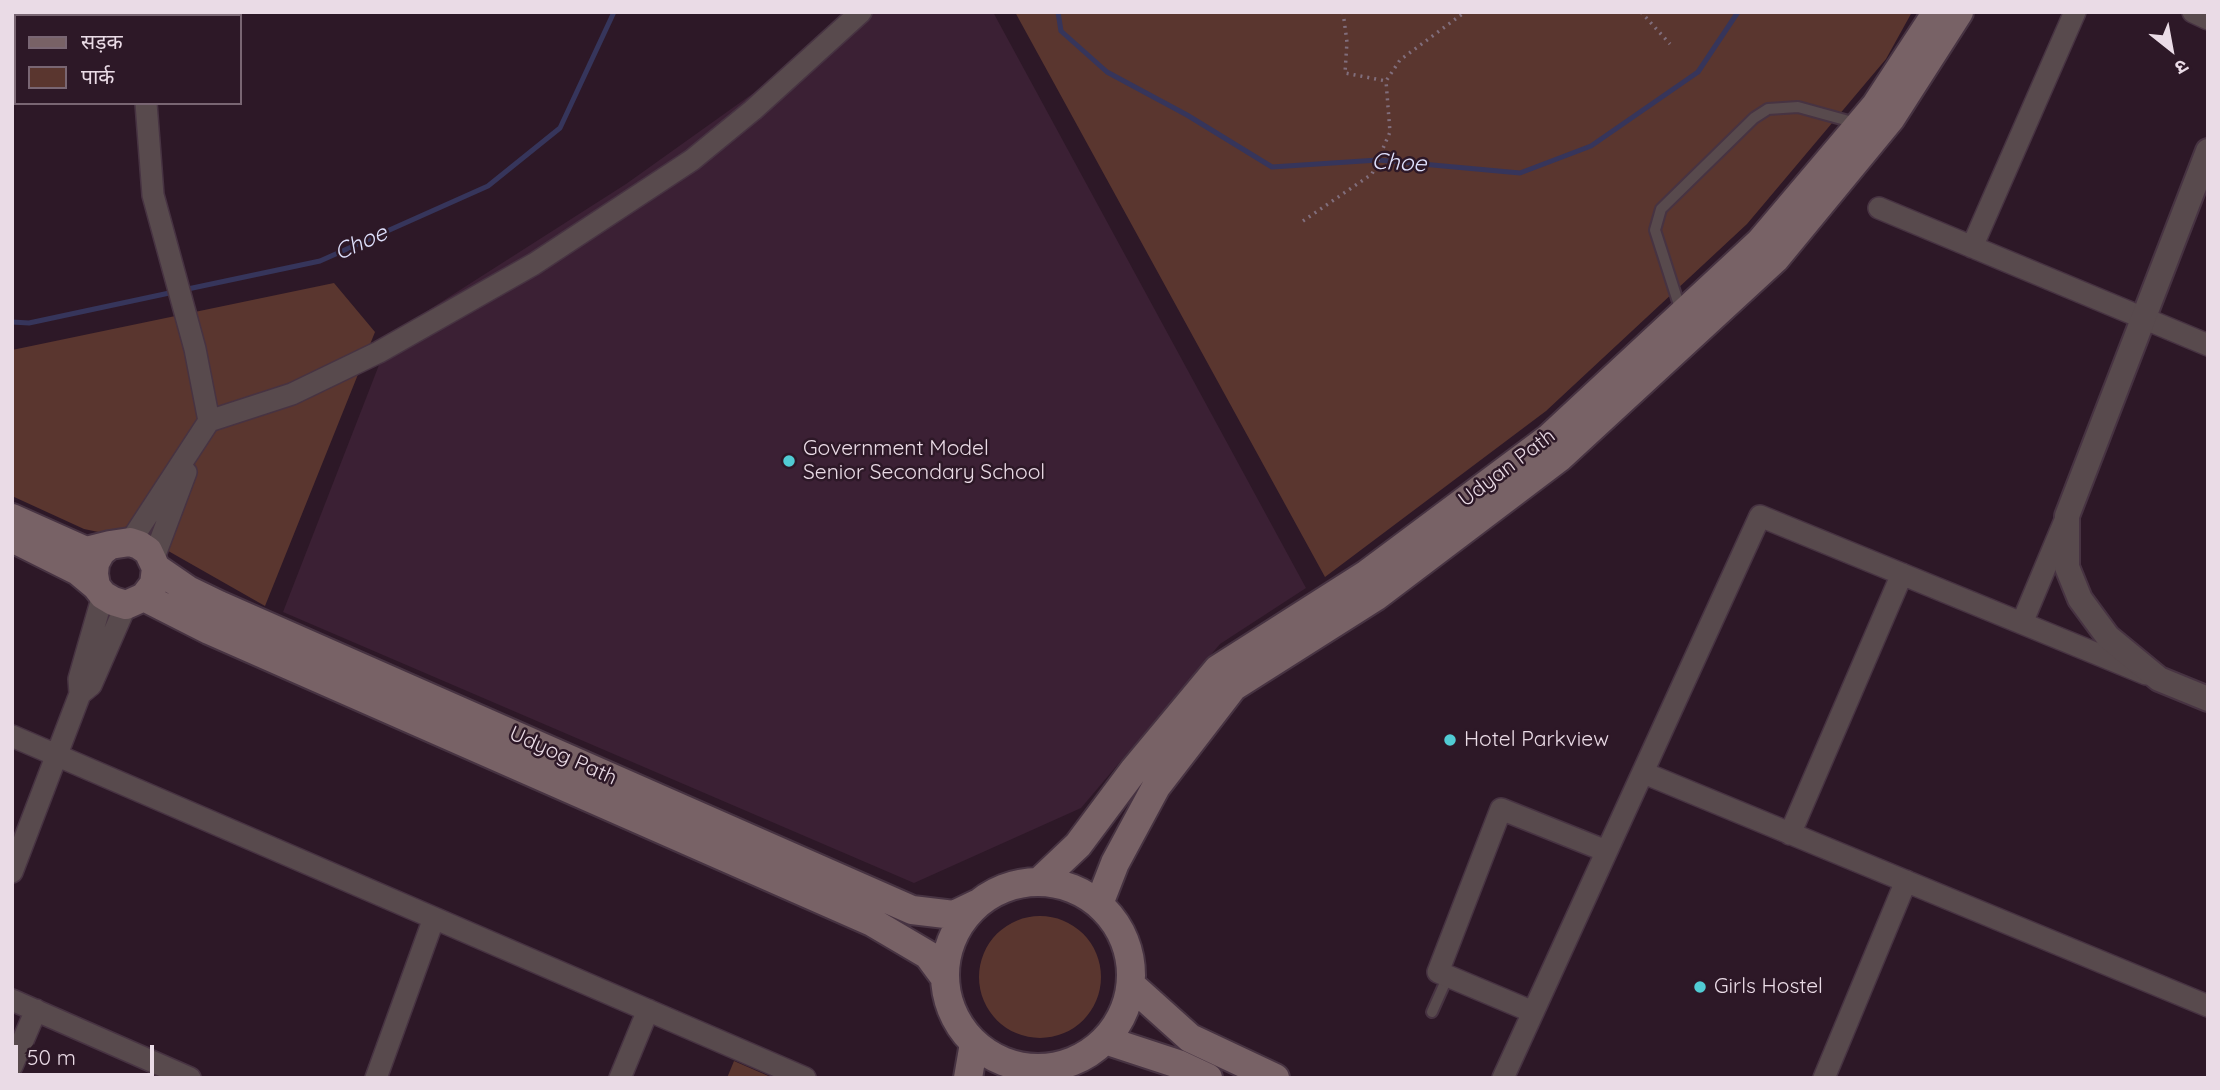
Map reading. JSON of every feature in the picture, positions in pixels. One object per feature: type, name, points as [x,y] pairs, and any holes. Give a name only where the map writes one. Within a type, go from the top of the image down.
[{"type":"main road","name":"Udyan Path","points":[[1039,882],[1078,845],[1134,770],[1218,669],[1367,574],[1549,438],[1760,242],[1876,105],[1937,12]]},
{"type":"main road","name":"Udyan Path","points":[[1099,904],[1115,863],[1156,787],[1233,687],[1375,597],[1560,457],[1765,268],[1891,118],[1959,12]]},
{"type":"main road","points":[[12,518],[86,551],[120,543],[148,551],[155,564],[153,584],[117,596],[94,574],[95,563],[101,552],[120,543]]},
{"type":"main road","name":"Udyog Path","points":[[12,538],[78,571],[117,596],[209,630],[872,922],[928,955],[945,978]]},
{"type":"main road","name":"Udyog Path","points":[[155,564],[188,590],[219,605],[912,910],[954,915],[977,904]]},
{"type":"main road","points":[[1039,882],[1071,887],[1099,904],[1115,921],[1131,962],[1131,985],[1123,1015],[1105,1040],[1080,1058],[1033,1073],[1003,1061],[974,1042],[956,1020],[946,993],[945,978],[953,937],[977,904],[1012,885],[1039,882]]},
{"type":"main road","points":[[1131,985],[1189,1038],[1275,1078]]},
{"type":"main road","points":[[1105,1040],[1178,1064],[1208,1078]]},
{"type":"main road","points":[[968,1078],[974,1042]]},
{"type":"street","points":[[120,543],[204,429],[292,394],[379,352],[534,264],[692,160],[753,110],[861,12]]},
{"type":"street","points":[[1972,247],[2075,12]]},
{"type":"street","points":[[2193,12],[2208,19]]},
{"type":"street","points":[[146,105],[153,195],[159,225],[195,349],[204,429],[155,564]]},
{"type":"street","points":[[2022,623],[2067,516],[2206,158]]},
{"type":"street","points":[[1879,208],[2208,345]]},
{"type":"street","points":[[1503,1078],[1760,516],[2208,699]]},
{"type":"street","points":[[2067,516],[2067,567],[2080,599],[2108,636],[2159,679]]},
{"type":"street","points":[[1790,834],[1902,574]]},
{"type":"street","points":[[12,872],[80,694],[91,685],[117,596]]},
{"type":"street","points":[[12,736],[805,1078]]},
{"type":"street","points":[[1644,773],[2208,1006]]},
{"type":"street","points":[[1533,1012],[1438,972],[1501,809],[1605,851]]},
{"type":"street","points":[[1824,1078],[1906,881]]},
{"type":"street","points":[[376,1078],[434,918]]},
{"type":"street","points":[[12,1000],[190,1078]]},
{"type":"street","points":[[12,1066],[36,1010]]},
{"type":"street","points":[[620,1078],[648,1010]]},
{"type":"lane","points":[[1682,314],[1655,230],[1661,209],[1754,118],[1768,109],[1798,107],[1859,125]]},
{"type":"lane","points":[[1432,1012],[1448,976]]},
{"type":"path","points":[[1343,12],[1347,42],[1345,73],[1386,81]]},
{"type":"path","points":[[1303,221],[1372,174],[1391,132],[1386,81],[1400,60],[1465,12]]},
{"type":"path","points":[[1641,12],[1670,44]]},
{"type":"shaded area","name":"Government Model Senior Secondary School","points":[[867,12],[993,12],[1306,588],[1220,644],[1081,808],[914,883],[283,612],[391,334],[626,184]]},
{"type":"green space","points":[[1015,12],[1912,12],[1886,59],[1747,224],[1546,411],[1325,577]]},
{"type":"green space","points":[[334,283],[375,332],[265,606],[156,544],[84,529],[12,496],[12,350]]},
{"type":"green space","points":[[1040,916],[1064,920],[1083,934],[1097,953],[1101,977],[1097,1001],[1083,1020],[1064,1034],[1040,1038],[1016,1034],[997,1020],[983,1001],[979,977],[983,953],[997,934],[1016,920]]},
{"type":"green space","points":[[734,1061],[773,1078],[727,1078]]},
{"type":"waterway","name":"Choe","points":[[183,290],[320,261],[488,186],[560,128],[614,12]]},
{"type":"waterway","name":"Choe","points":[[1058,12],[1061,31],[1107,72],[1187,115],[1272,167],[1378,160],[1520,173],[1591,146],[1698,72],[1738,12]]},
{"type":"waterway","name":"Choe","points":[[12,322],[29,323],[174,292]]},
{"type":"place","name":"Government Model Senior Secondary School","points":[[789,461]]},
{"type":"place","name":"Hotel Parkview","points":[[1450,740]]},
{"type":"place","name":"Girls Hostel","points":[[1700,987]]}]
